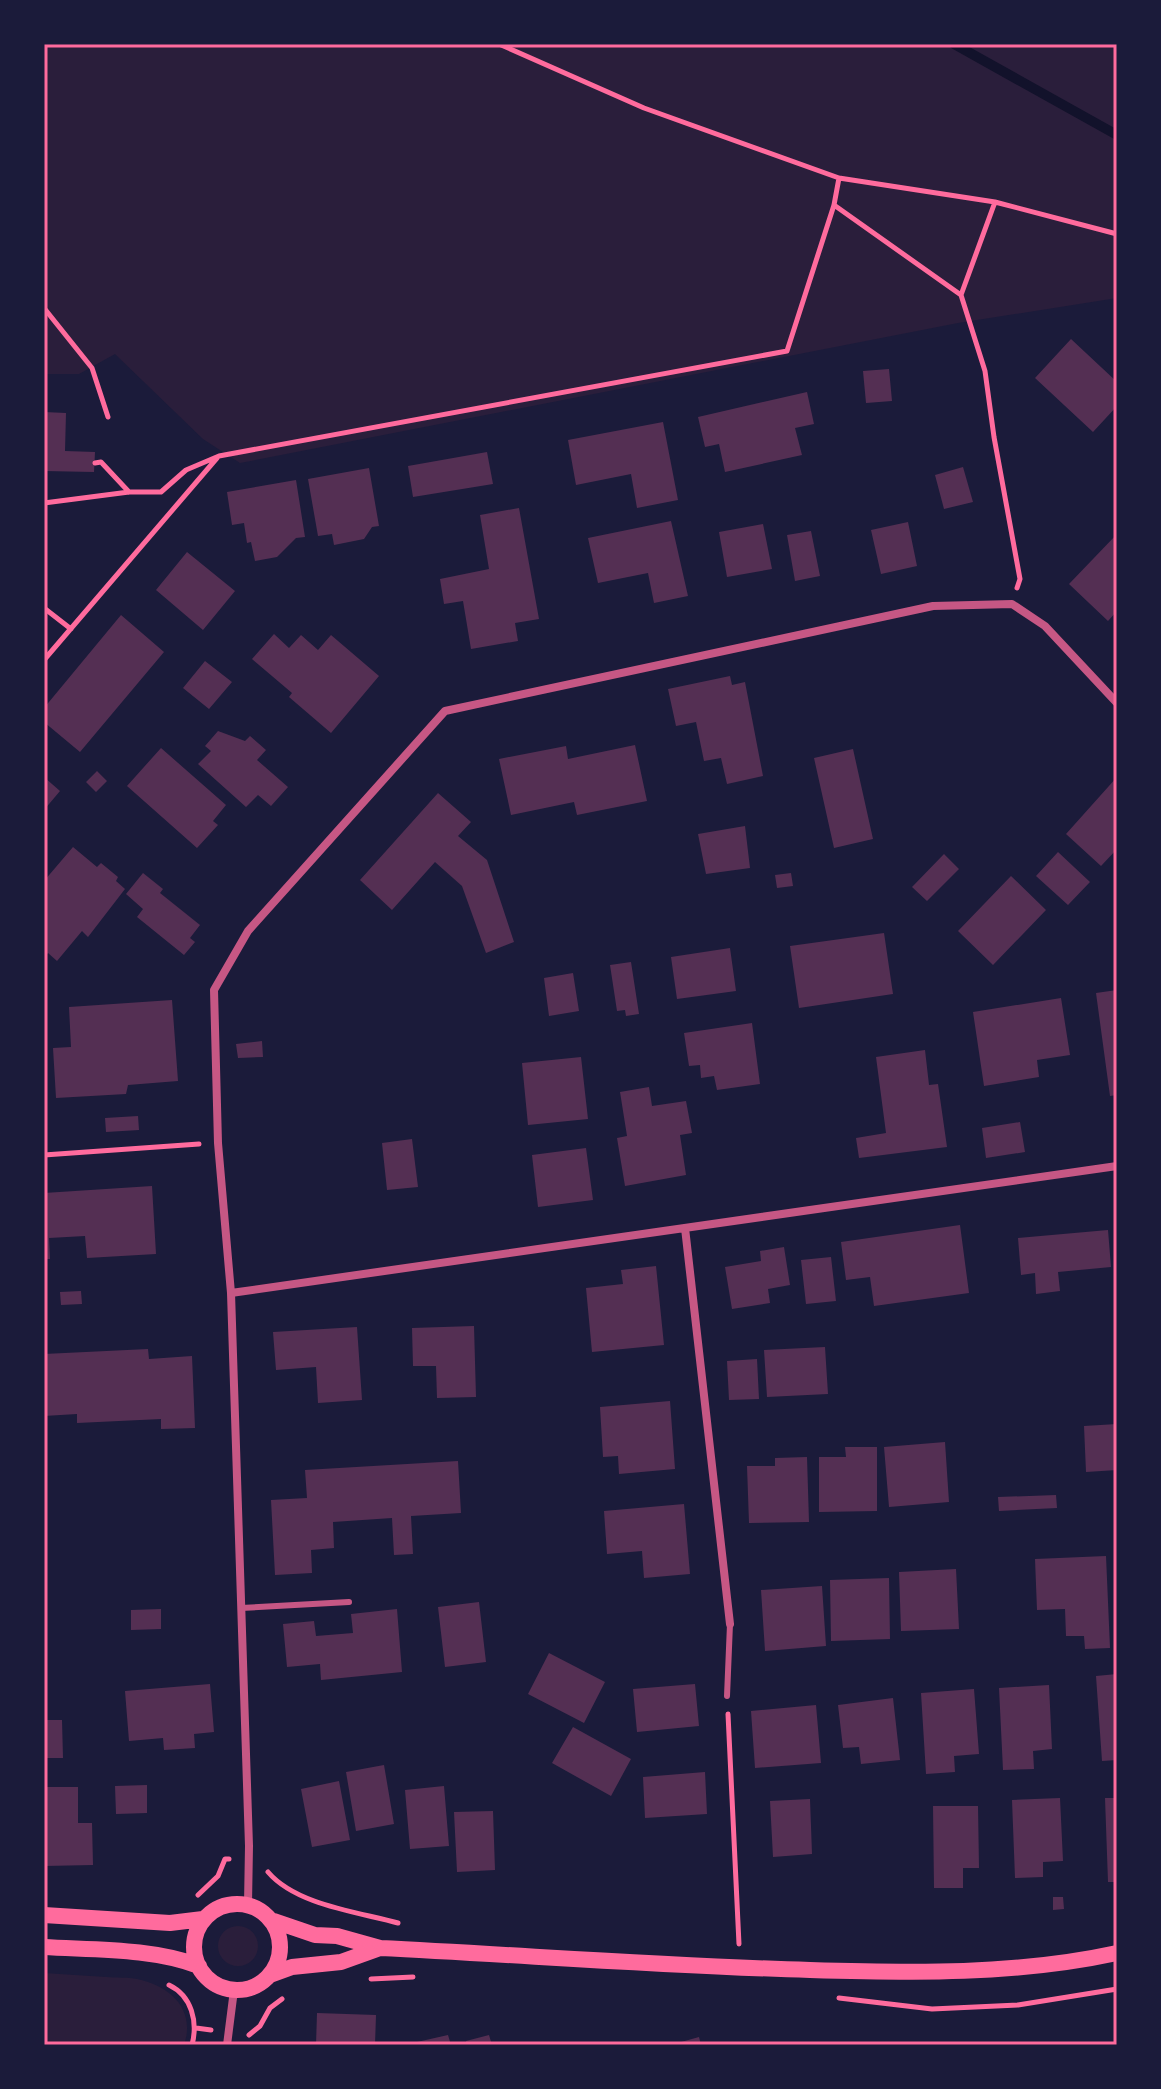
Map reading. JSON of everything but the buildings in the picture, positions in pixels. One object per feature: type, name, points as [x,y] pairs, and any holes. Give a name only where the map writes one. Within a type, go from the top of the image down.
[{"type":"main road","points":[[233,1903],[248,1904],[265,1912],[274,1921],[281,1941],[278,1962],[261,1984],[245,1990],[227,1989],[211,1982],[199,1966],[194,1941],[203,1919],[218,1907],[233,1903]]},
{"type":"main road","points":[[44,1915],[170,1923],[203,1919]]},
{"type":"main road","points":[[274,1921],[315,1935],[337,1936],[380,1948],[761,1969],[911,1973],[999,1969],[1117,1953]]},
{"type":"main road","points":[[44,1947],[179,1958],[199,1966]]},
{"type":"main road","points":[[270,1975],[292,1967],[341,1962],[380,1948]]},
{"type":"street","points":[[248,1904],[231,1293],[218,1143],[214,990],[248,931],[445,711],[933,606],[1012,604],[1045,626],[1117,703]]},
{"type":"street","points":[[231,1293],[1117,1166]]},
{"type":"street","points":[[685,1228],[730,1624]]},
{"type":"street","points":[[227,2045],[234,1990]]},
{"type":"lane","points":[[241,1608],[349,1602]]},
{"type":"lane","points":[[727,1696],[730,1624]]},
{"type":"path","points":[[499,44],[644,108],[839,178],[995,202],[1117,234]]},
{"type":"path","points":[[44,503],[129,492],[161,492],[186,470],[219,456],[787,351],[834,205],[839,178]]},
{"type":"path","points":[[961,295],[995,202]]},
{"type":"path","points":[[834,205],[961,295],[985,371],[1020,579],[1012,604]]},
{"type":"path","points":[[44,308],[92,368],[108,417]]},
{"type":"path","points":[[44,660],[219,456]]},
{"type":"path","points":[[95,463],[101,462],[129,492]]},
{"type":"path","points":[[44,608],[71,629]]},
{"type":"path","points":[[44,1155],[218,1143]]},
{"type":"path","points":[[727,1696],[739,1945],[727,1944]]},
{"type":"path","points":[[188,1897],[199,1895],[209,1886],[218,1876],[225,1859],[266,1860],[268,1873],[283,1887],[316,1901],[401,1923]]},
{"type":"path","points":[[158,1980],[176,1988],[186,2000],[196,2028],[192,2045]]},
{"type":"path","points":[[196,2028],[249,2035],[260,2026],[270,2008],[292,1990]]},
{"type":"shaded area","points":[[44,44],[1117,44],[1117,298],[958,323],[240,463],[203,439],[115,354],[79,374],[44,374]]},
{"type":"shaded area","points":[[238,1926],[252,1932],[258,1946],[252,1960],[238,1966],[224,1960],[218,1946],[224,1932]]},
{"type":"shaded area","points":[[44,1973],[133,1978],[160,1987],[178,2002],[183,2011],[187,2032],[184,2045],[44,2045]]},
{"type":"waterway","points":[[954,44],[1117,135]]}]
